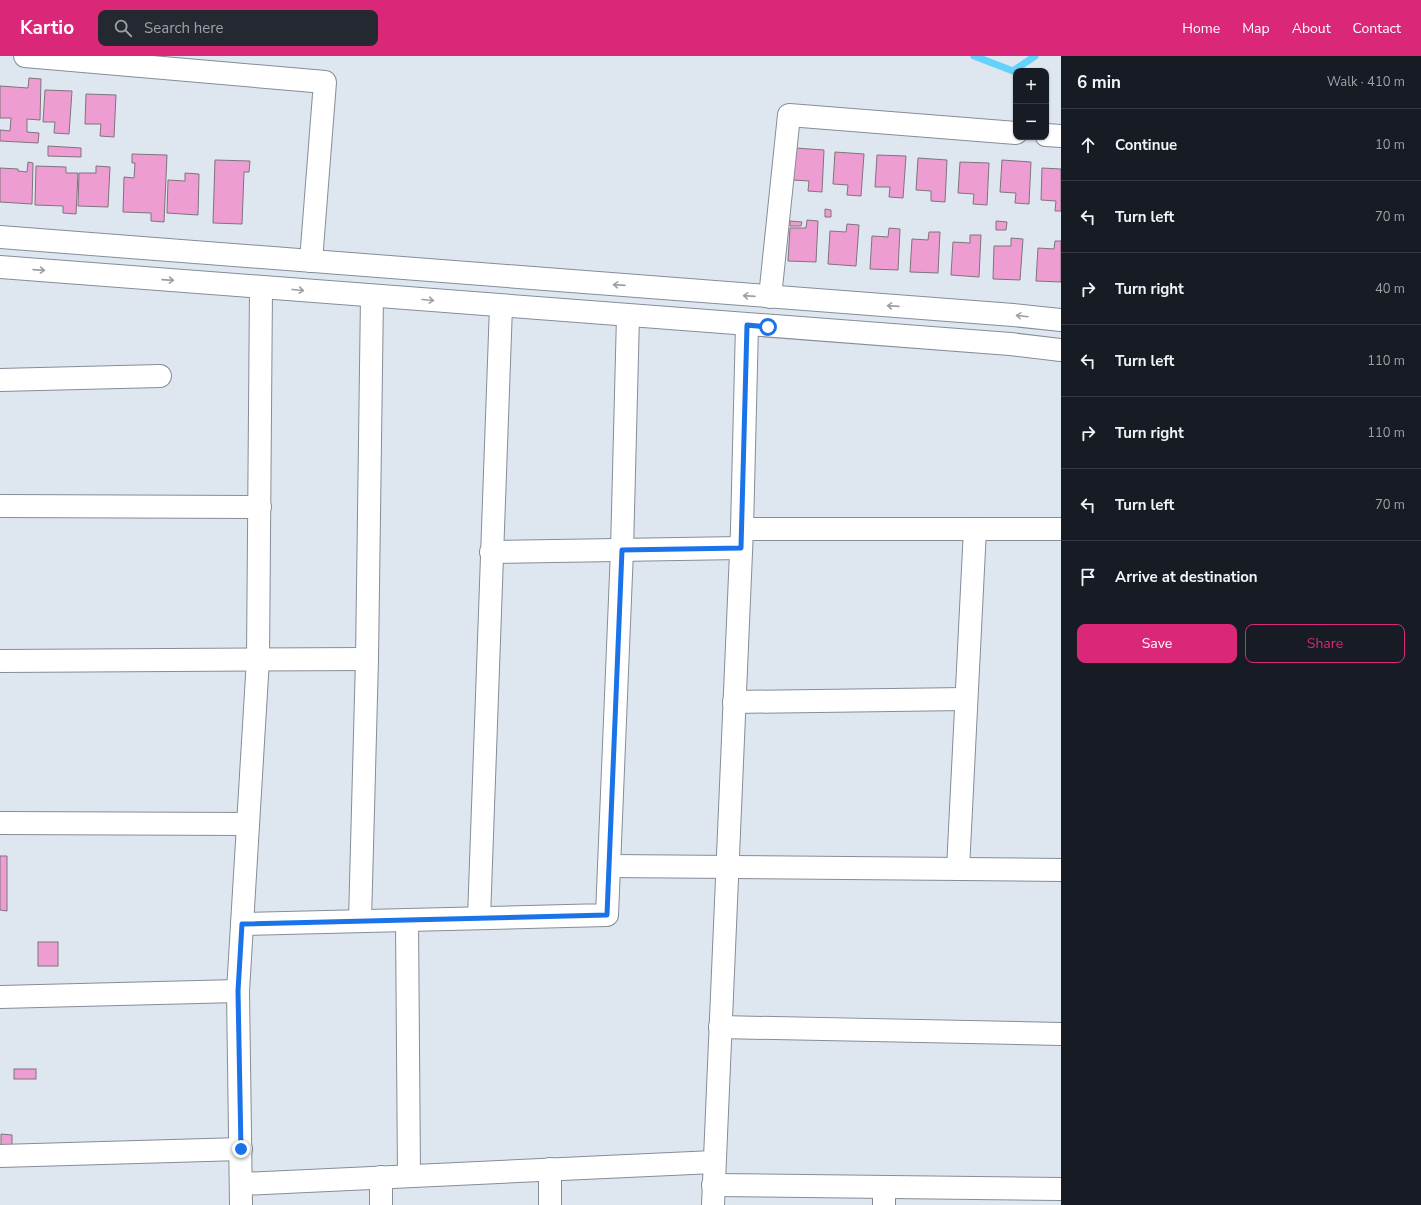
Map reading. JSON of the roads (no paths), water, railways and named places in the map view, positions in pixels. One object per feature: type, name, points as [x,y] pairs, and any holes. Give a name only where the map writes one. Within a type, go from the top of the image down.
[{"type":"street","points":[[25,56],[325,82],[311,261]]},
{"type":"street","points":[[770,297],[789,115],[1013,133]]},
{"type":"street","points":[[1049,135],[1061,136]]},
{"type":"street","points":[[0,237],[1013,315],[1061,320]]},
{"type":"street","points":[[0,266],[628,316],[1010,344],[1061,350]]},
{"type":"street","points":[[261,287],[258,659],[238,991],[241,1194],[381,1177],[714,1162]]},
{"type":"street","points":[[360,921],[367,659],[372,296]]},
{"type":"street","points":[[479,918],[501,306]]},
{"type":"street","points":[[242,924],[607,915],[622,550],[628,316]]},
{"type":"street","points":[[747,325],[741,538],[713,1195],[884,1196],[1061,1189]]},
{"type":"street","points":[[0,380],[160,376]]},
{"type":"street","points":[[0,506],[260,507]]},
{"type":"street","points":[[491,552],[622,550],[741,538],[975,529],[1061,530]]},
{"type":"street","points":[[958,869],[975,529]]},
{"type":"street","points":[[0,661],[367,659]]},
{"type":"street","points":[[734,702],[966,699]]},
{"type":"street","points":[[0,823],[248,824]]},
{"type":"street","points":[[609,866],[1061,870]]},
{"type":"street","points":[[406,920],[409,1176]]},
{"type":"street","points":[[0,996],[238,991]]},
{"type":"street","points":[[720,1027],[1061,1034]]},
{"type":"street","points":[[0,1156],[241,1149]]},
{"type":"street","points":[[550,1169],[550,1205]]},
{"type":"street","points":[[381,1177],[381,1205]]},
{"type":"waterway","points":[[974,56],[1013,71],[1035,56]]}]
